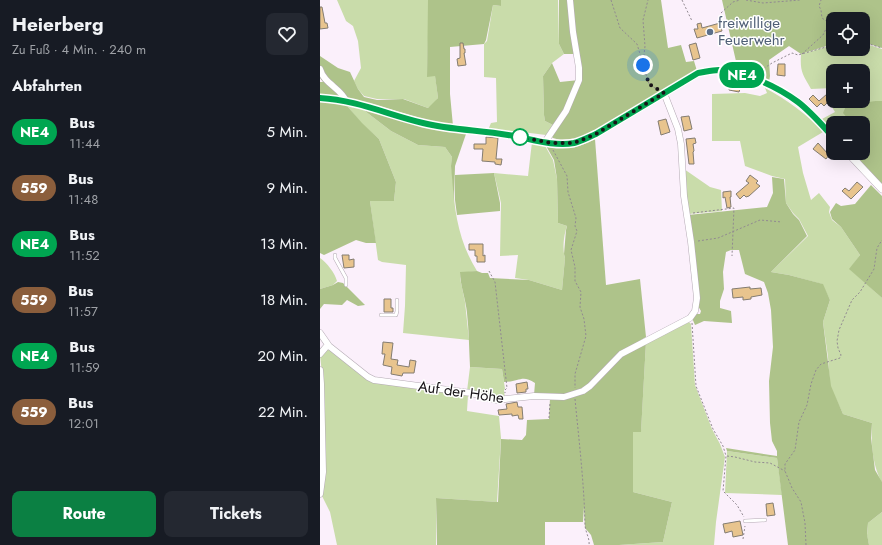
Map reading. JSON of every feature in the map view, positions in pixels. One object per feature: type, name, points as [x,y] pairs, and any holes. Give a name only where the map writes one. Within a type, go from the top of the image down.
[{"type":"street","points":[[548,142],[572,99],[580,74],[573,32],[570,0]]},
{"type":"street","points":[[320,69],[321,73],[330,84],[342,93],[346,101]]},
{"type":"street","points":[[320,98],[346,101],[448,129],[488,132],[564,144],[582,140],[596,134],[698,73],[720,70],[741,74],[767,84],[798,102],[826,129]]},
{"type":"street","points":[[664,93],[680,136],[697,298],[695,311],[690,318]]},
{"type":"street","points":[[855,160],[882,189]]},
{"type":"street","name":"Auf der Höhe","points":[[320,333],[329,346],[368,377],[374,380],[471,393],[497,400],[506,400],[534,396],[564,397],[574,394],[590,386],[621,354],[690,318]]},
{"type":"street","points":[[320,354],[326,347],[329,346]]},
{"type":"street","points":[[320,370],[322,384],[323,464],[320,494]]},
{"type":"lane","points":[[335,255],[335,258],[346,278],[346,284]]},
{"type":"lane","points":[[381,315],[396,315],[398,311],[397,300]]},
{"type":"lane","points":[[746,522],[765,520]]},
{"type":"path","points":[[611,0],[620,28],[636,44],[649,84],[664,93]]},
{"type":"path","points":[[643,65],[643,20],[648,0]]},
{"type":"path","points":[[682,0],[692,21]]},
{"type":"path","points":[[721,13],[733,2],[740,0]]},
{"type":"path","points":[[746,0],[763,3],[800,0]]},
{"type":"path","points":[[802,54],[823,35],[829,23],[822,18],[822,10],[819,6],[821,0]]},
{"type":"path","points":[[870,44],[882,48]]},
{"type":"path","points":[[756,76],[760,71],[772,63],[792,53],[798,55],[826,47]]},
{"type":"path","points":[[548,142],[567,176],[568,192],[576,218],[575,226],[577,231],[571,250],[575,281],[580,292],[580,307],[584,319],[586,336],[575,374],[574,394],[584,492],[585,527],[589,545]]},
{"type":"path","points":[[687,213],[734,208],[732,256]]},
{"type":"path","points":[[691,242],[718,238],[760,220],[782,222]]},
{"type":"path","points":[[806,545],[806,529],[801,502],[792,488],[785,471],[785,464],[795,450],[799,422],[807,405],[811,384],[816,370],[821,364],[840,358],[841,355],[837,341],[839,330],[852,300],[860,292],[874,269],[877,248],[882,240]]},
{"type":"path","points":[[489,271],[495,282],[507,388],[505,390],[506,400]]},
{"type":"path","points":[[690,318],[693,325],[696,386],[713,429],[726,456],[723,492],[742,512],[746,522],[743,539]]},
{"type":"path","points":[[550,418],[551,396]]},
{"type":"path","points":[[726,456],[755,462],[770,463],[785,471]]},
{"type":"green space","points":[[337,0],[429,0],[427,76],[435,75],[438,98],[433,105],[428,108],[404,99],[377,99],[364,96],[354,81],[361,68],[358,41],[353,26],[346,21]]},
{"type":"green space","points":[[428,0],[501,0],[501,6],[493,5],[484,44],[450,47],[450,94],[453,126],[426,120],[372,104],[320,96],[320,82],[323,82],[320,78],[320,56],[338,68],[350,72],[358,89],[364,97],[377,100],[403,99],[428,108],[438,98],[435,76],[427,77]]},
{"type":"green space","points":[[501,0],[558,0],[559,44],[564,54],[552,63],[543,76],[545,121],[553,125],[546,135],[514,131],[505,132],[488,130],[491,123],[497,122],[496,78],[484,77],[484,44],[487,41],[493,5],[501,6]]},
{"type":"green space","points":[[559,0],[661,0],[668,48],[681,45],[686,62],[694,61],[697,71],[581,138],[560,140],[553,138],[551,136],[553,125],[545,121],[544,115],[543,76],[552,63],[560,82],[579,80],[575,54],[564,54],[559,44]]},
{"type":"green space","points":[[722,0],[882,0],[882,48],[870,44],[870,12],[826,12],[826,46],[801,54],[789,46],[769,60],[769,82],[738,70]]},
{"type":"green space","points":[[870,45],[882,49],[882,101],[875,101],[870,104],[870,64],[826,64],[826,88],[811,89],[802,72],[801,54],[826,47],[826,56],[870,56]]},
{"type":"green space","points":[[765,88],[796,107],[823,132],[798,147],[803,173],[811,200],[819,193],[830,207],[829,212],[832,220],[841,227],[860,255],[850,269],[882,298],[882,483],[874,461],[872,423],[843,414],[830,386],[823,322],[830,300],[822,284],[789,275],[771,272],[808,236],[799,219],[786,203],[785,179],[745,166],[740,141],[712,141],[712,94],[745,93],[760,96],[767,93]]},
{"type":"green space","points":[[320,100],[362,108],[419,124],[466,134],[455,166],[454,201],[451,166],[452,157],[445,147],[418,145],[391,131],[361,108],[348,107],[379,139],[396,182],[394,201],[370,201],[376,243],[366,243],[356,240],[324,255],[320,253]]},
{"type":"green space","points":[[882,101],[882,185],[858,160],[870,160],[870,116],[846,116],[843,113],[845,108],[870,108],[870,102]]},
{"type":"green space","points":[[348,107],[361,108],[391,131],[418,145],[445,147],[452,157],[455,205],[459,228],[466,250],[477,271],[460,273],[469,340],[403,333],[406,265],[382,262],[378,260],[370,201],[394,201],[396,182],[379,139],[361,123]]},
{"type":"green space","points":[[832,108],[865,108],[853,116],[828,116],[835,112]]},
{"type":"green space","points":[[826,117],[826,123],[822,119]]},
{"type":"green space","points":[[595,139],[606,285],[640,279],[646,337],[620,353],[590,384],[581,389],[564,395],[534,395],[535,383],[531,380],[523,379],[504,382],[502,369],[470,367],[467,313],[460,272],[477,271],[488,273],[490,278],[529,280],[562,290],[567,226],[558,223],[557,179],[554,160],[545,144],[571,148]]},
{"type":"green space","points":[[532,142],[544,144],[553,160],[557,179],[558,223],[567,226],[564,242],[565,258],[562,290],[529,280],[515,278],[518,255],[500,256],[501,203],[494,173],[528,176]]},
{"type":"green space","points":[[684,169],[710,187],[721,190],[722,211],[688,214]]},
{"type":"green space","points":[[494,173],[500,203],[500,211],[457,215],[455,200],[455,175]]},
{"type":"green space","points":[[772,177],[784,179],[786,203],[799,220],[807,236],[771,272],[823,284],[830,300],[823,322],[831,386],[843,414],[872,423],[871,438],[875,470],[882,482],[882,512],[868,523],[867,534],[869,545],[788,545],[777,458],[727,451],[726,448],[777,456],[777,451],[772,441],[770,423],[769,381],[773,347],[771,310],[768,293],[764,282],[745,274],[739,250],[731,250],[726,252],[723,272],[724,289],[720,301],[720,308],[731,311],[732,323],[704,321],[695,325],[692,318],[696,314],[700,314],[701,311],[698,306],[688,215],[767,207],[773,193]]},
{"type":"green space","points":[[871,185],[882,196],[882,298],[849,269],[860,255],[841,227],[832,219],[830,212],[836,203],[841,206],[855,204]]},
{"type":"green space","points":[[320,258],[330,268],[337,281],[333,285],[320,289]]},
{"type":"green space","points":[[338,282],[343,283],[365,305],[358,306],[347,300],[342,305],[324,304],[320,309],[320,289]]},
{"type":"green space","points":[[689,322],[691,324],[695,385],[712,429],[725,457],[714,545],[619,545],[663,542],[672,502],[633,492],[633,432],[641,431],[646,342]]},
{"type":"green space","points":[[646,342],[641,432],[633,432],[633,492],[672,502],[663,542],[594,545],[591,535],[585,528],[584,507],[583,522],[545,522],[545,545],[437,545],[436,498],[498,502],[501,439],[522,440],[526,435],[527,420],[549,419],[550,398],[581,394],[622,355]]},
{"type":"green space","points":[[329,347],[368,378],[468,395],[467,411],[499,416],[501,438],[497,502],[436,498],[436,545],[337,545],[330,512],[321,494],[323,383],[320,355]]},
{"type":"green space","points":[[470,367],[502,369],[505,399],[467,391]]},
{"type":"green space","points":[[727,451],[777,458],[782,495],[725,493]]},
{"type":"green space","points":[[882,512],[882,545],[869,545],[867,535],[868,523]]},
{"type":"building","points":[[320,7],[322,7],[325,23],[327,23],[328,28],[320,29]]},
{"type":"building","points":[[701,23],[702,28],[720,23],[722,31],[697,38],[694,29],[698,29],[697,24]]},
{"type":"building","points":[[460,43],[463,43],[465,49],[464,53],[466,65],[458,66],[457,59],[460,58]]},
{"type":"building","points":[[696,43],[700,58],[693,60],[689,45]]},
{"type":"building","points":[[778,64],[785,64],[785,76],[777,75]]},
{"type":"building","points":[[730,81],[736,82],[735,85],[741,86],[739,92],[729,90]]},
{"type":"building","points":[[813,95],[819,101],[826,95],[826,104],[824,106],[821,103],[817,107],[809,99]]},
{"type":"building","points":[[689,116],[692,129],[684,131],[681,117]]},
{"type":"building","points":[[666,119],[670,132],[661,135],[658,121]]},
{"type":"building","points":[[486,137],[498,138],[496,159],[502,159],[501,165],[495,164],[495,162],[482,161],[483,149],[474,149],[474,144],[486,144]]},
{"type":"building","points":[[695,138],[696,143],[693,144],[694,164],[689,164],[686,139]]},
{"type":"building","points":[[818,143],[826,152],[826,159],[813,149]]},
{"type":"building","points":[[750,175],[758,181],[756,183],[760,186],[749,196],[746,197],[744,195],[740,199],[736,194],[749,183],[746,181]]},
{"type":"building","points":[[857,182],[863,187],[851,199],[842,191],[845,188],[849,191]]},
{"type":"building","points":[[731,191],[731,207],[727,208],[725,197],[723,198],[723,192]]},
{"type":"building","points":[[469,244],[483,244],[483,256],[485,255],[485,262],[477,262],[475,250],[469,250]]},
{"type":"building","points":[[342,255],[349,255],[349,260],[354,259],[354,267],[344,268]]},
{"type":"building","points":[[750,287],[750,289],[761,288],[762,295],[743,300],[743,297],[733,298],[732,289]]},
{"type":"building","points":[[384,299],[391,299],[391,308],[393,308],[393,312],[384,312]]},
{"type":"building","points":[[383,342],[393,343],[391,359],[398,360],[397,365],[409,367],[410,360],[416,361],[414,373],[403,373],[402,376],[391,374],[392,367],[383,365],[385,354],[382,354]]},
{"type":"building","points":[[527,382],[528,389],[526,389],[526,392],[517,393],[516,384]]},
{"type":"building","points":[[517,402],[518,407],[522,407],[523,419],[519,419],[518,415],[512,416],[512,414],[499,415],[498,410],[507,409],[506,404]]},
{"type":"building","points":[[773,503],[775,515],[767,516],[766,504]]},
{"type":"building","points":[[740,521],[743,535],[733,537],[732,531],[725,533],[723,524]]},
{"type":"bus line","name":"NE4","points":[[320,98],[360,104],[448,129],[488,132],[564,144],[574,143],[596,134],[698,73],[720,70],[741,74],[767,84],[798,102],[826,129]]},
{"type":"place","name":"freiwillige Feuerwehr","points":[[710,32]]},
{"type":"route","points":[[520,137],[551,143],[574,143],[596,134],[633,113],[664,93],[649,84],[643,65]]}]
